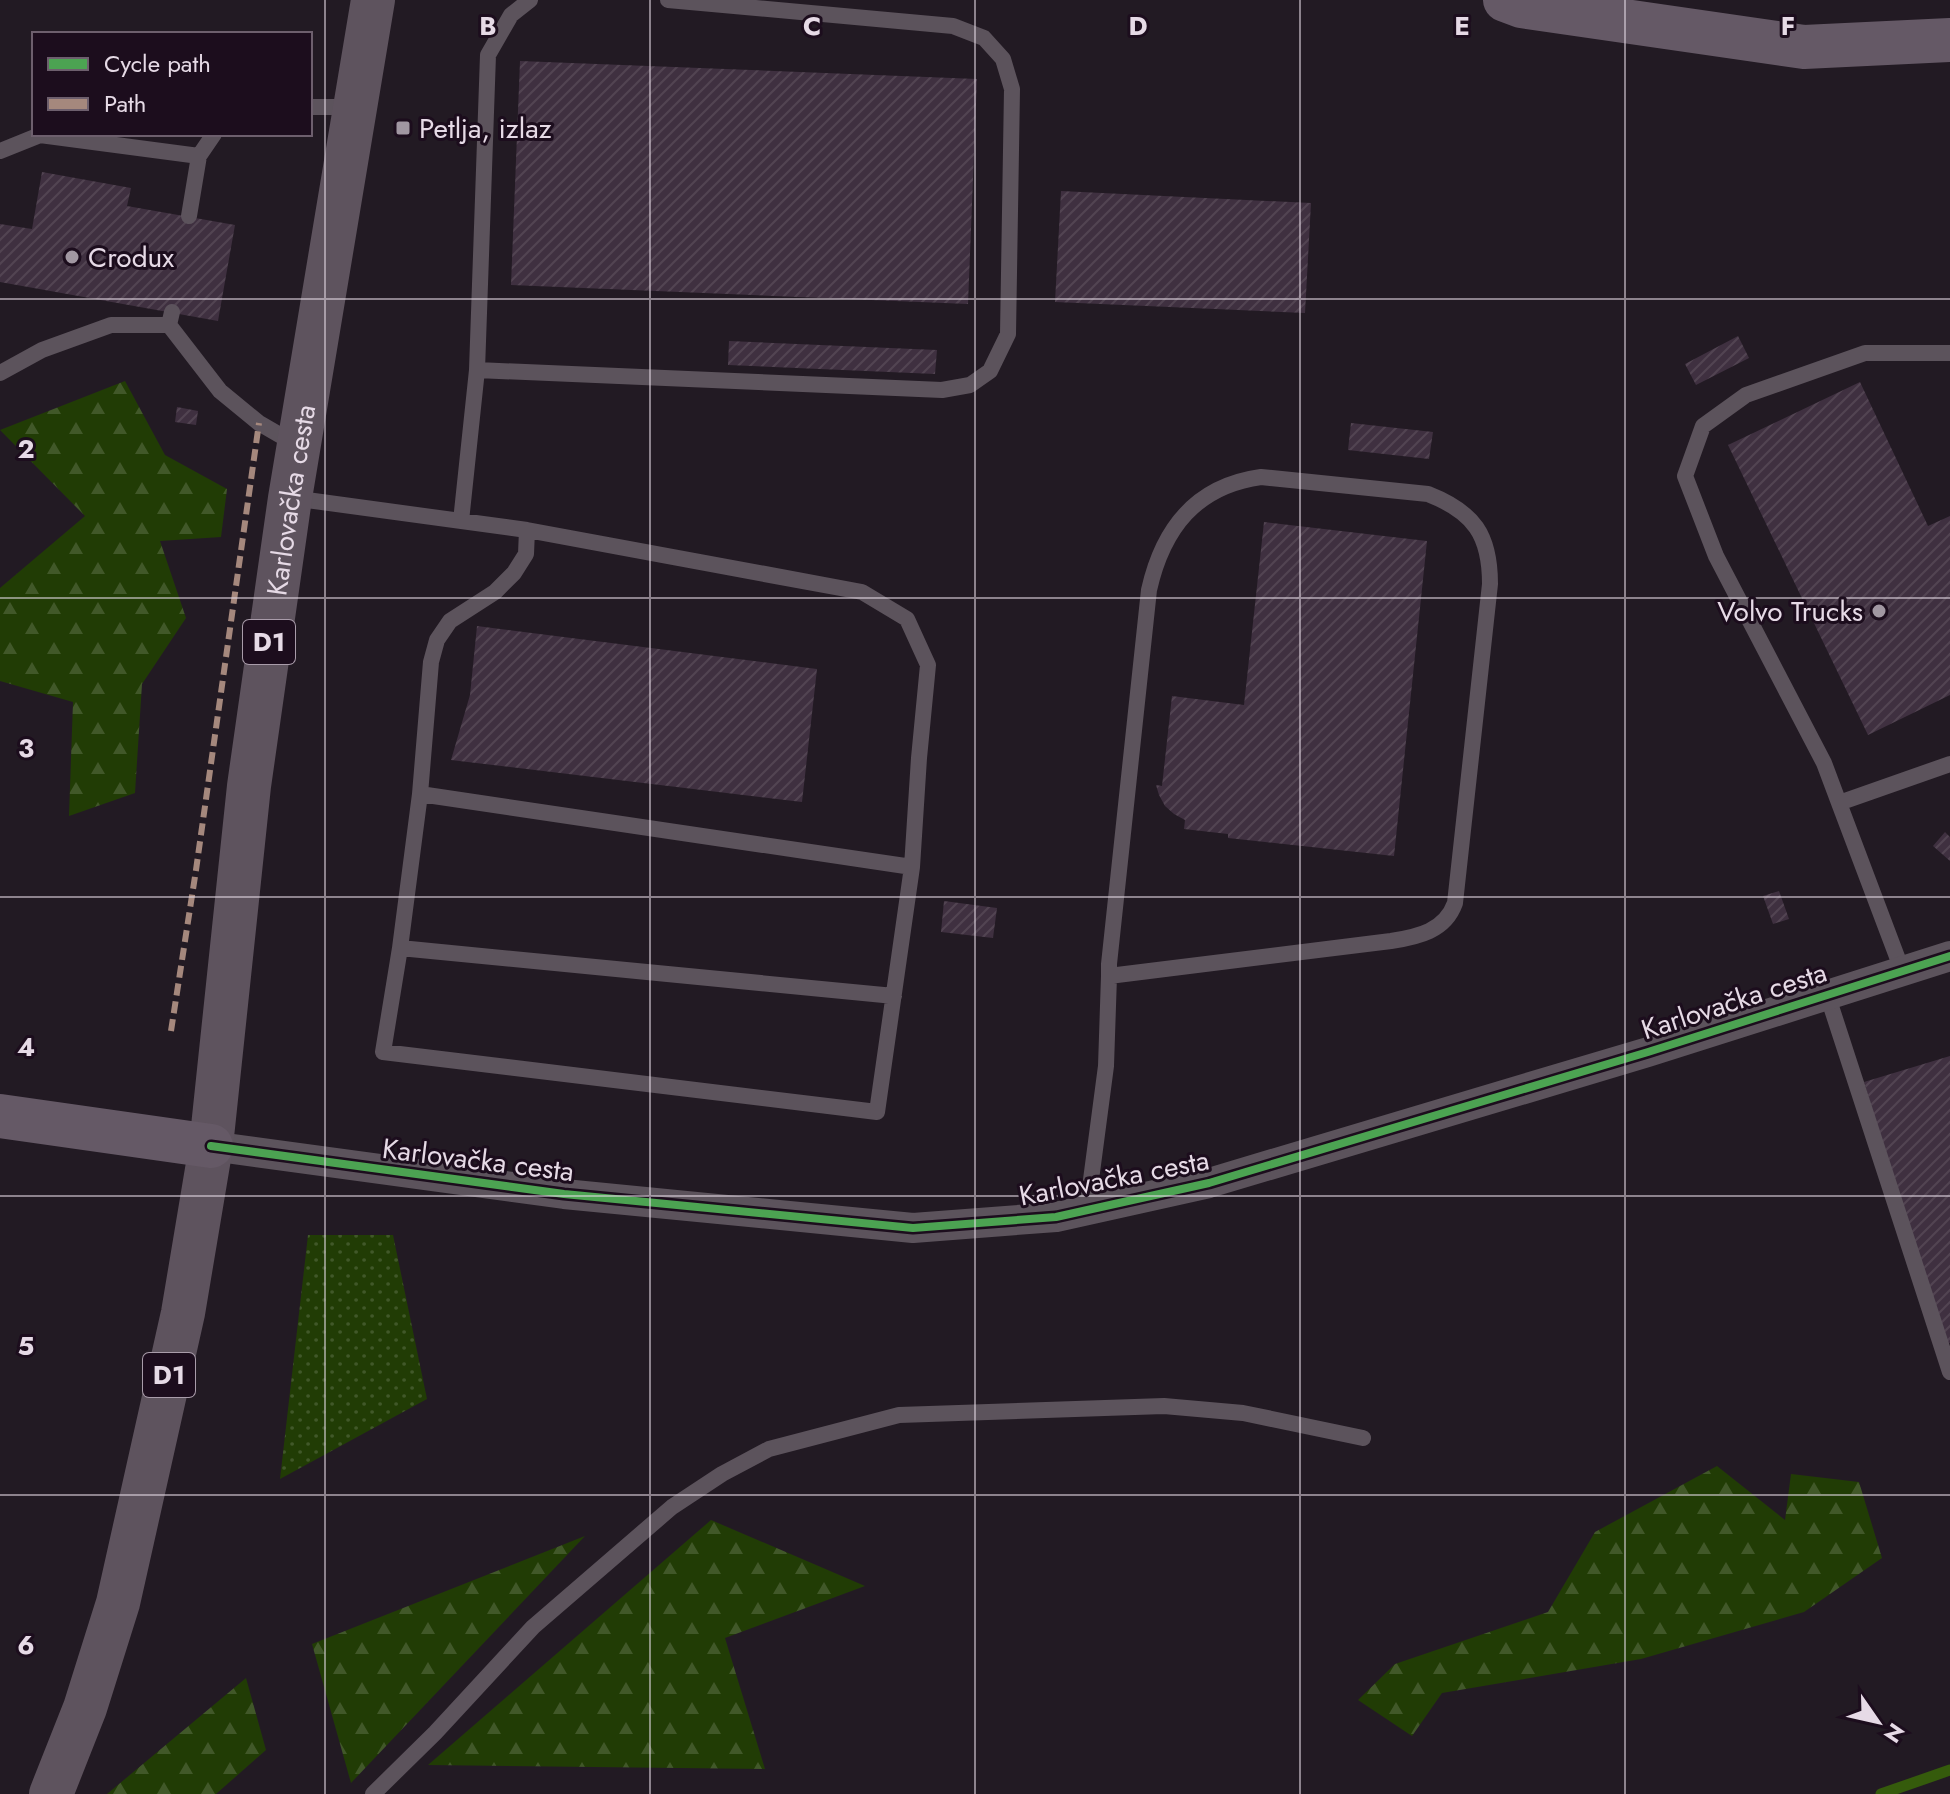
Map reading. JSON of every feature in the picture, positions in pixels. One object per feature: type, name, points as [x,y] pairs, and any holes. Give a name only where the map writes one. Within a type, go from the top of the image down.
[{"type":"highway","points":[[1505,0],[1521,6],[1804,47],[1950,40]]},
{"type":"highway","points":[[0,1116],[211,1146]]},
{"type":"main road","name":"Karlovačka cesta","points":[[51,1794],[85,1708],[118,1603],[183,1313],[211,1146],[249,786],[290,498],[373,0]]},
{"type":"street","name":"Karlovačka cesta","points":[[211,1146],[564,1194],[913,1228],[1056,1217],[1209,1183],[1296,1158],[1950,956]]},
{"type":"lane","points":[[461,521],[477,370],[488,55],[511,15],[530,0]]},
{"type":"lane","points":[[477,370],[942,390],[970,385],[990,371],[1008,334],[1012,89],[1003,59],[984,38],[953,26],[668,0]]},
{"type":"lane","points":[[312,107],[354,107]]},
{"type":"lane","points":[[0,151],[38,136]]},
{"type":"lane","points":[[48,136],[199,156]]},
{"type":"lane","points":[[189,216],[199,156],[213,136]]},
{"type":"lane","points":[[0,373],[42,350],[111,325],[171,319],[220,391],[259,423],[299,446]]},
{"type":"lane","points":[[1902,970],[1824,763],[1716,556],[1685,476],[1703,426],[1746,395],[1865,353],[1950,353]]},
{"type":"lane","points":[[1087,1210],[1106,1066],[1109,976],[1149,590],[1163,547],[1187,511],[1204,497],[1243,479],[1261,477],[1428,494],[1465,513],[1478,528],[1485,543],[1490,562],[1490,584],[1455,903],[1447,919],[1426,933],[1391,941],[1109,976]]},
{"type":"lane","points":[[290,498],[527,530],[862,592],[907,619],[928,665],[912,867],[877,1112],[383,1052],[400,948],[420,794],[431,662],[437,640],[450,621],[495,592],[514,573],[526,554],[527,530]]},
{"type":"lane","points":[[1839,803],[1950,764]]},
{"type":"lane","points":[[420,794],[912,867]]},
{"type":"lane","points":[[400,948],[894,996]]},
{"type":"lane","points":[[1827,994],[1950,1372]]},
{"type":"lane","points":[[373,1794],[435,1733],[533,1627],[672,1507],[722,1474],[769,1449],[899,1415],[1164,1406],[1243,1413],[1363,1438]]},
{"type":"green space","points":[[125,381],[165,455],[227,489],[221,537],[160,541],[186,618],[142,684],[135,793],[69,816],[73,702],[0,681],[0,588],[85,516],[0,430]]},
{"type":"green space","points":[[308,1235],[393,1235],[427,1399],[280,1479]]},
{"type":"green space","points":[[1717,1466],[1785,1520],[1791,1474],[1859,1482],[1882,1558],[1804,1612],[1641,1659],[1442,1693],[1412,1736],[1358,1700],[1395,1664],[1548,1612],[1595,1532]]},
{"type":"green space","points":[[711,1520],[865,1586],[725,1638],[765,1769],[428,1765]]},
{"type":"green space","points":[[585,1536],[351,1783],[312,1644]]},
{"type":"green space","points":[[246,1678],[266,1750],[216,1794],[107,1794]]},
{"type":"building","points":[[520,61],[977,79],[968,304],[511,285]]},
{"type":"building","points":[[42,172],[131,188],[127,206],[235,225],[218,321],[0,282],[0,224],[32,229]]},
{"type":"building","points":[[1061,191],[1311,203],[1305,313],[1055,302]]},
{"type":"building","points":[[1738,336],[1749,358],[1696,385],[1685,364]]},
{"type":"building","points":[[729,341],[937,350],[935,374],[728,365]]},
{"type":"building","name":"Volvo Trucks","points":[[1860,382],[1928,526],[1950,516],[1950,695],[1868,735],[1728,445]]},
{"type":"building","points":[[177,407],[198,411],[196,425],[175,422]]},
{"type":"building","points":[[1351,423],[1433,432],[1429,459],[1348,450]]},
{"type":"building","points":[[1264,522],[1427,541],[1394,856],[1228,838],[1228,834],[1184,829],[1185,820],[1165,806],[1159,795],[1156,785],[1162,786],[1172,696],[1244,705]]},
{"type":"building","points":[[477,626],[817,669],[802,802],[451,760],[470,695]]},
{"type":"building","points":[[1945,832],[1950,837],[1950,861],[1933,846]]},
{"type":"building","points":[[1779,891],[1789,919],[1773,924],[1763,896]]},
{"type":"building","points":[[944,901],[997,908],[993,938],[941,932]]},
{"type":"building","points":[[1950,1056],[1950,1343],[1944,1345],[1864,1082]]},
{"type":"waterway","points":[[1881,1794],[1950,1770]]},
{"type":"marked path","points":[[171,1031],[259,423]]},
{"type":"cycle path","points":[[211,1146],[564,1194],[913,1228],[1056,1217],[1209,1183],[1648,1052],[1950,956]]},
{"type":"place","name":"Petlja, izlaz","points":[[403,128]]},
{"type":"place","name":"Crodux","points":[[72,257]]},
{"type":"place","name":"Volvo Trucks","points":[[1879,611]]}]
